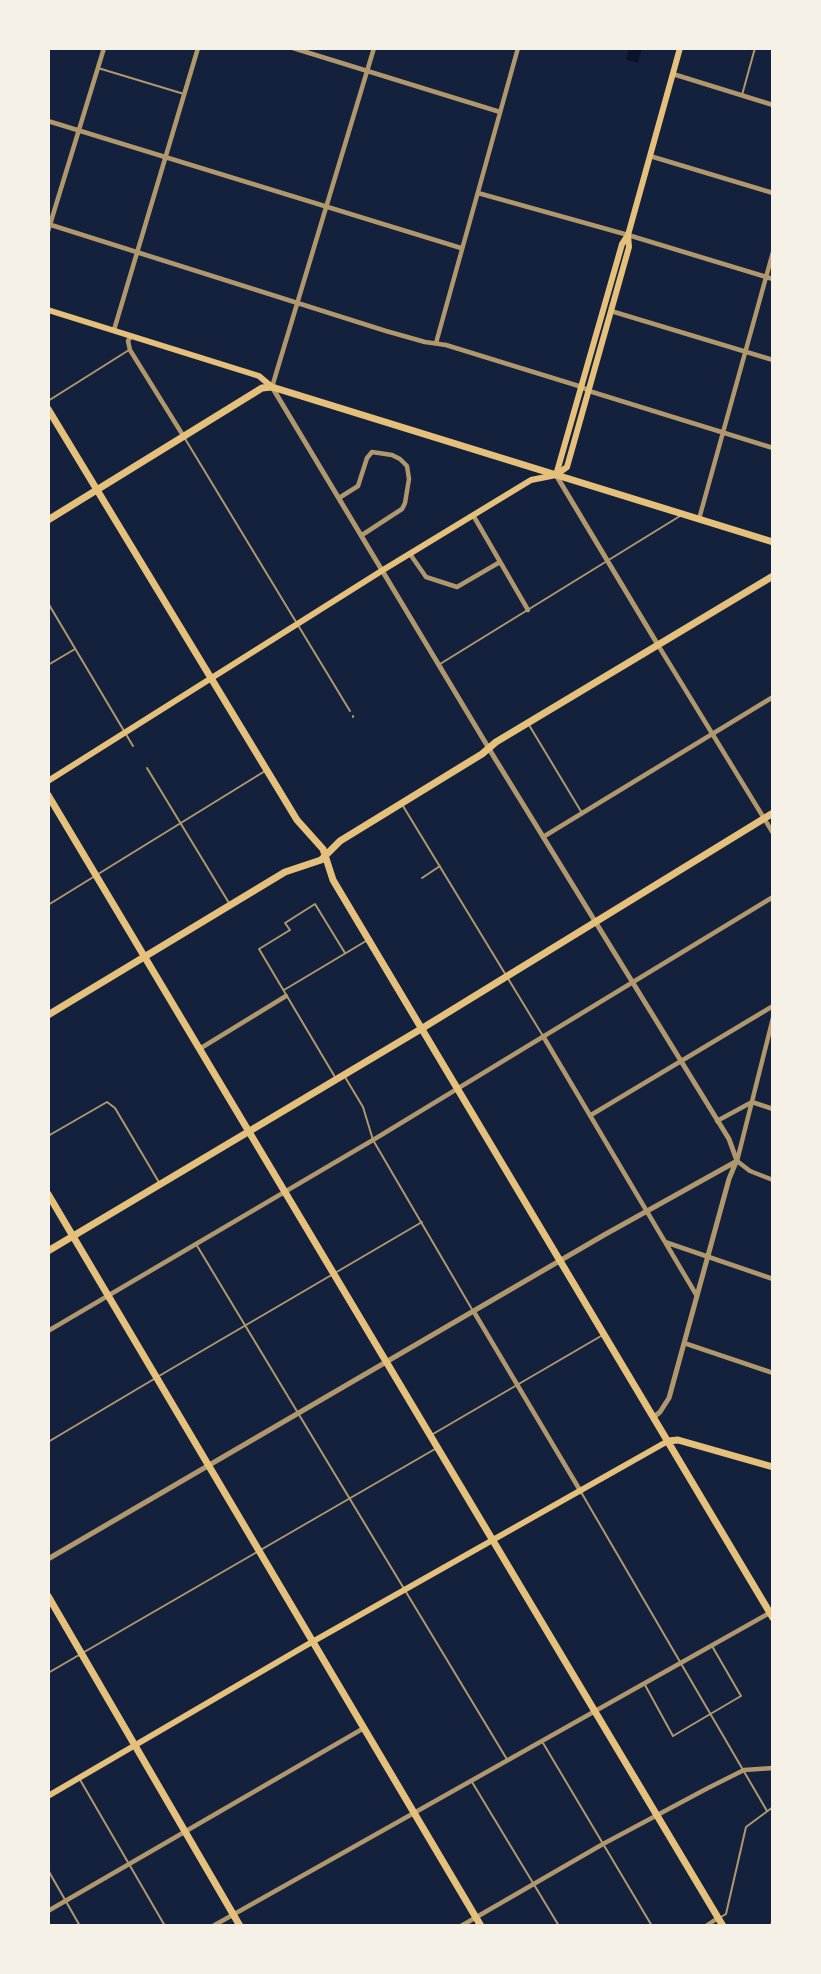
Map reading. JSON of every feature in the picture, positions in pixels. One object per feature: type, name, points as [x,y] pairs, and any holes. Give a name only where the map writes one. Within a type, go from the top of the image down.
[{"type":"main road","points":[[556,475],[622,244],[628,235],[680,48]]},
{"type":"main road","points":[[48,781],[473,515],[531,480],[556,475],[567,467],[629,247],[628,235]]},
{"type":"main road","points":[[48,310],[259,376],[272,387]]},
{"type":"main road","points":[[48,519],[262,388],[272,387],[773,542]]},
{"type":"main road","points":[[48,409],[266,770],[300,824],[318,842],[327,856],[333,880],[772,1614]]},
{"type":"main road","points":[[48,1016],[285,872],[317,862],[327,856],[340,841],[773,576]]},
{"type":"main road","points":[[48,795],[723,1926]]},
{"type":"main road","points":[[48,1251],[421,1029],[773,813]]},
{"type":"main road","points":[[48,1194],[481,1926]]},
{"type":"main road","points":[[48,1796],[313,1642],[668,1441],[678,1440],[773,1467]]},
{"type":"main road","points":[[48,1596],[240,1926]]},
{"type":"street","points":[[48,231],[104,48]]},
{"type":"street","points":[[114,330],[198,48]]},
{"type":"street","points":[[293,48],[500,112]]},
{"type":"street","points":[[374,48],[328,208],[272,387],[543,837],[729,1139],[737,1161],[750,1171],[773,1180]]},
{"type":"street","points":[[435,343],[518,48]]},
{"type":"street","points":[[673,74],[773,105]]},
{"type":"street","points":[[48,122],[461,248]]},
{"type":"street","points":[[650,156],[773,193]]},
{"type":"street","points":[[478,193],[773,279]]},
{"type":"street","points":[[49,224],[297,303],[404,336],[446,345],[773,448]]},
{"type":"street","points":[[699,519],[773,252]]},
{"type":"street","points":[[611,311],[773,360]]},
{"type":"street","points":[[130,336],[128,341],[130,350],[184,436]]},
{"type":"street","points":[[339,498],[358,486],[367,458],[372,452],[392,455],[407,466],[409,479],[402,509],[362,535]]},
{"type":"street","points":[[556,475],[773,833]]},
{"type":"street","points":[[473,515],[528,610]]},
{"type":"street","points":[[410,554],[426,577],[457,587],[500,562]]},
{"type":"street","points":[[543,837],[773,697]]},
{"type":"street","points":[[48,1331],[373,1140],[773,897]]},
{"type":"street","points":[[201,1048],[286,996]]},
{"type":"street","points":[[591,1115],[773,1006]]},
{"type":"street","points":[[654,1417],[667,1402],[729,1179],[737,1161],[773,1018]]},
{"type":"street","points":[[543,1036],[697,1296]]},
{"type":"street","points":[[717,1121],[752,1102],[773,1109]]},
{"type":"street","points":[[48,1559],[560,1261],[737,1161]]},
{"type":"street","points":[[665,1242],[773,1279]]},
{"type":"street","points":[[474,1312],[581,1492]]},
{"type":"street","points":[[684,1343],[773,1372]]},
{"type":"street","points":[[213,1926],[772,1614]]},
{"type":"street","points":[[48,1911],[364,1728]]},
{"type":"street","points":[[461,1926],[603,1844],[744,1770],[773,1768]]},
{"type":"street","points":[[706,1926],[718,1918]]},
{"type":"lane","points":[[742,95],[755,48]]},
{"type":"lane","points":[[98,68],[184,94]]},
{"type":"lane","points":[[48,402],[130,350]]},
{"type":"lane","points":[[184,436],[350,711]]},
{"type":"lane","points":[[439,665],[682,515]]},
{"type":"lane","points":[[48,603],[133,746]]},
{"type":"lane","points":[[48,665],[75,649]]},
{"type":"lane","points":[[528,724],[582,813]]},
{"type":"lane","points":[[147,768],[230,905]]},
{"type":"lane","points":[[48,905],[266,770]]},
{"type":"lane","points":[[401,804],[543,1036]]},
{"type":"lane","points":[[422,878],[440,866]]},
{"type":"lane","points":[[345,953],[315,904],[285,922],[290,930],[259,949],[286,996],[363,1107],[373,1140],[474,1312]]},
{"type":"lane","points":[[284,990],[368,939]]},
{"type":"lane","points":[[48,1136],[107,1102],[115,1108],[160,1184]]},
{"type":"lane","points":[[48,1442],[422,1222]]},
{"type":"lane","points":[[196,1244],[508,1761]]},
{"type":"lane","points":[[431,1436],[604,1334]]},
{"type":"lane","points":[[48,1673],[438,1448]]},
{"type":"lane","points":[[581,1492],[767,1811]]},
{"type":"lane","points":[[644,1684],[673,1736],[741,1696],[712,1646]]},
{"type":"lane","points":[[542,1741],[652,1926]]},
{"type":"lane","points":[[79,1778],[165,1926]]},
{"type":"lane","points":[[472,1781],[559,1926]]},
{"type":"lane","points":[[718,1918],[726,1914],[746,1827],[773,1807]]},
{"type":"lane","points":[[48,1870],[80,1926]]},
{"type":"water","points":[[629,48],[642,48],[638,63],[626,60]]}]
